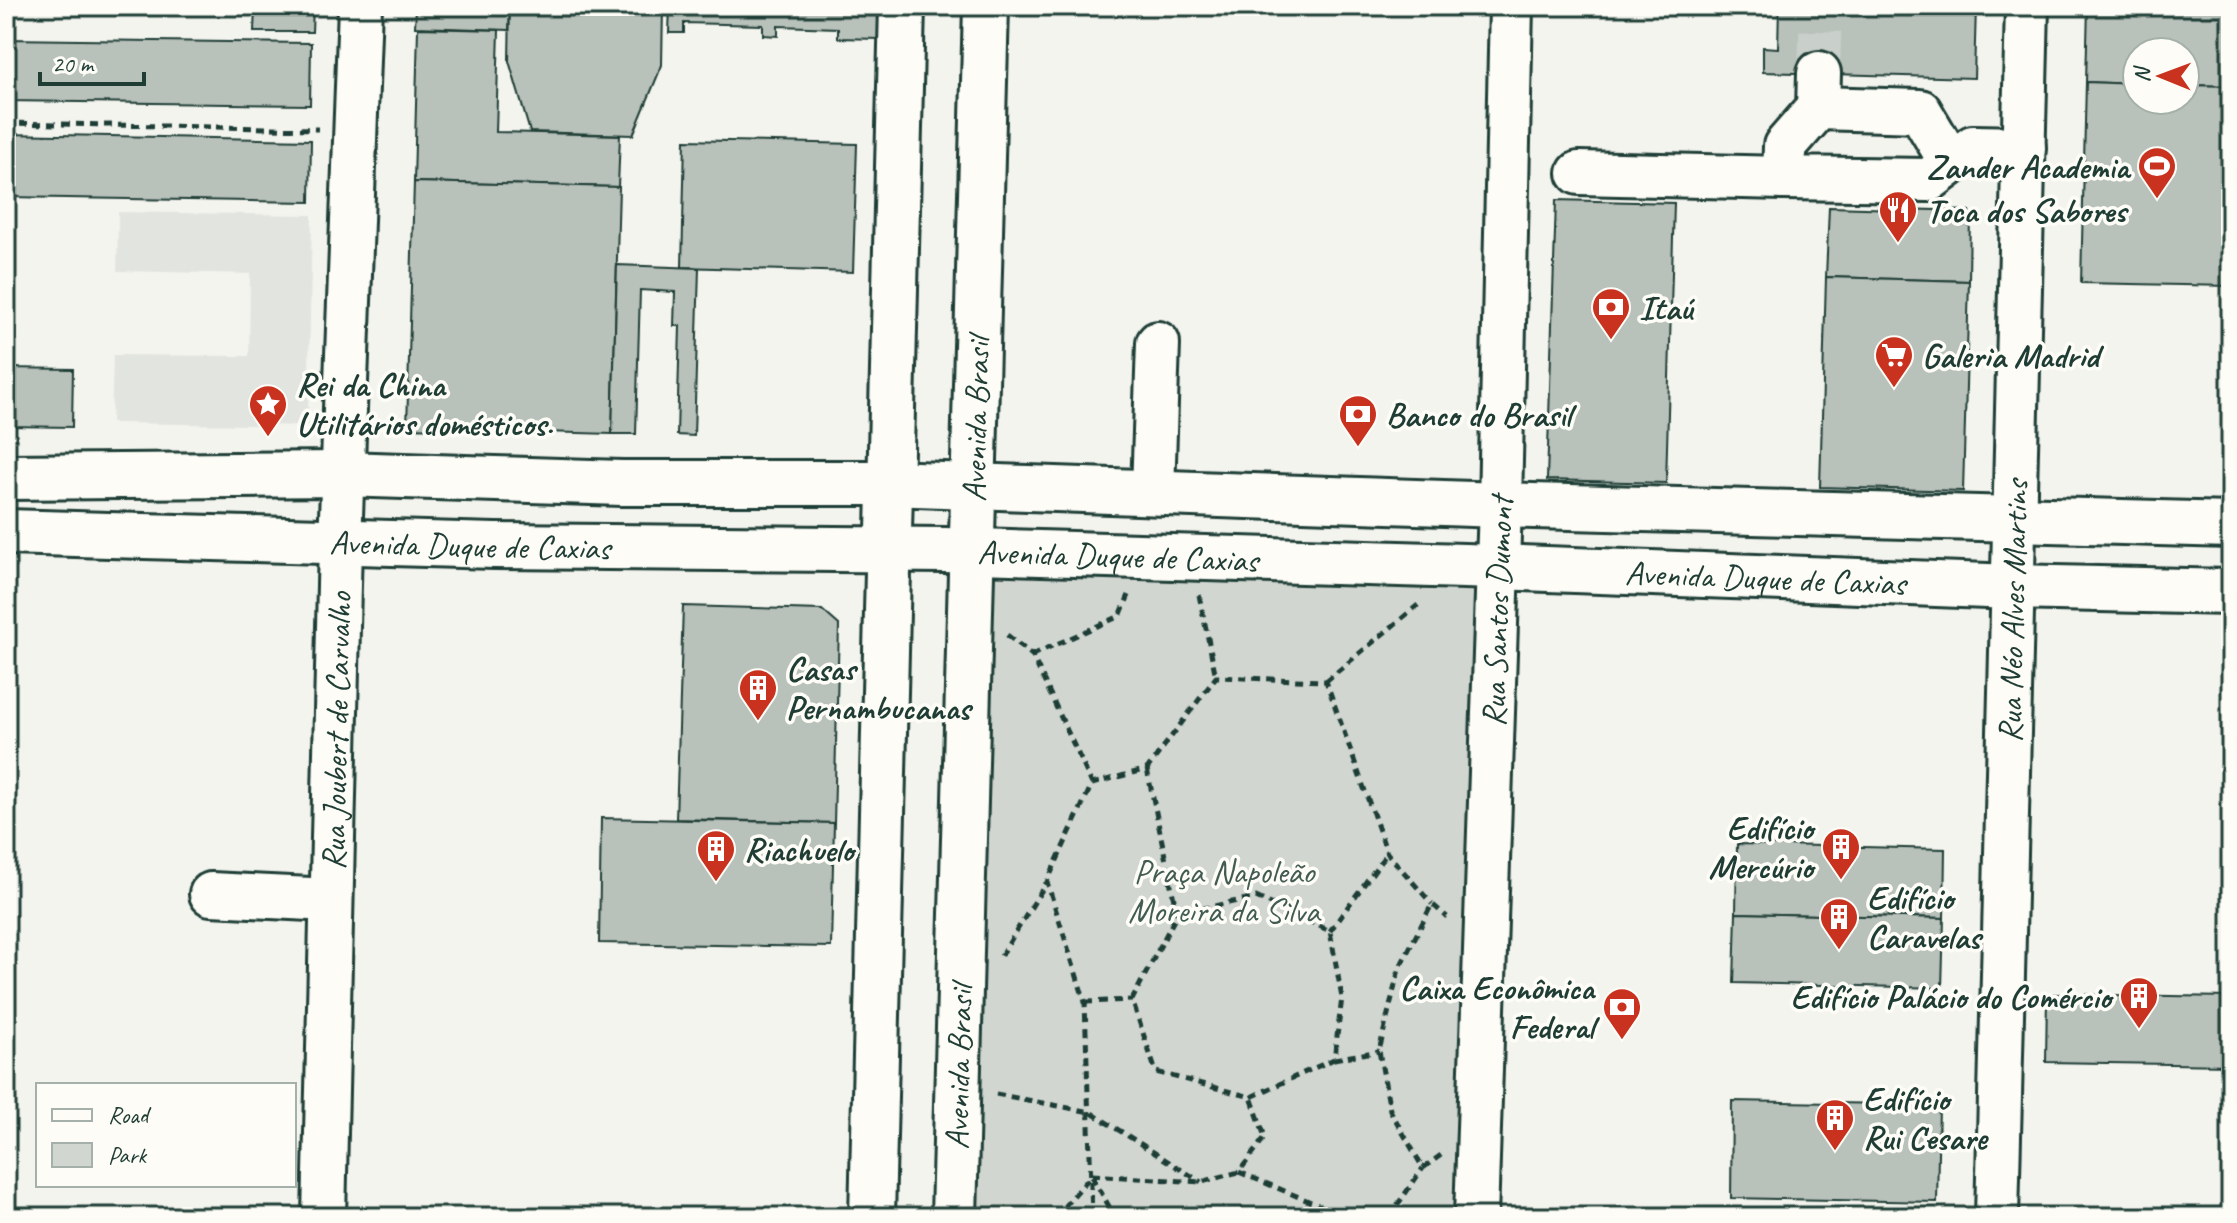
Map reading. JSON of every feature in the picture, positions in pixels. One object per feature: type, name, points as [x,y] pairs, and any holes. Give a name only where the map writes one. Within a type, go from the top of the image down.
[{"type":"main road","points":[[872,1217],[902,6]]},
{"type":"main road","name":"Avenida Brasil","points":[[954,1217],[986,6]]},
{"type":"main road","name":"Avenida Duque de Caxias","points":[[8,477],[343,474],[622,483],[888,483],[2226,528]]},
{"type":"main road","points":[[8,477],[130,535]]},
{"type":"main road","points":[[495,546],[622,483]]},
{"type":"main road","points":[[1163,492],[1280,562]]},
{"type":"main road","points":[[1724,576],[1821,514]]},
{"type":"main road","name":"Avenida Duque de Caxias","points":[[6,532],[340,543],[971,551],[2231,592]]},
{"type":"street","name":"Rua Joubert de Carvalho","points":[[324,1217],[340,543],[360,6]]},
{"type":"street","name":"Rua Santos Dumont","points":[[1476,1217],[1484,949],[1481,567],[1500,505],[1511,6]]},
{"type":"street","name":"Rua Néo Alves Martins","points":[[1997,1217],[2027,6]]},
{"type":"street","points":[[1784,178],[1785,146],[1818,91],[1920,111],[1951,163]]},
{"type":"street","points":[[1579,173],[1929,180],[1973,147],[2024,148]]},
{"type":"street","points":[[1158,343],[1163,492]]},
{"type":"street","points":[[211,894],[331,900]]},
{"type":"path","points":[[6,123],[355,130]]},
{"type":"path","points":[[1032,655],[1120,616],[1146,557]]},
{"type":"path","points":[[1092,784],[1147,769],[1216,677],[1191,559]]},
{"type":"path","points":[[1216,677],[1326,681],[1481,567]]},
{"type":"path","points":[[970,604],[1032,655],[1092,784],[1047,882],[1085,1002],[1092,1217]]},
{"type":"path","points":[[1326,681],[1387,853],[1432,904],[1484,949]]},
{"type":"path","points":[[1147,769],[1177,914],[1132,1000],[1156,1072],[1251,1097],[1334,1059],[1379,1051]]},
{"type":"path","points":[[1334,1059],[1342,998],[1330,931],[1387,853]]},
{"type":"path","points":[[1177,914],[1256,897],[1330,931]]},
{"type":"path","points":[[1423,1168],[1390,1110],[1379,1051],[1399,969],[1432,904]]},
{"type":"path","points":[[1085,1002],[1132,1000]]},
{"type":"path","points":[[957,1087],[1090,1112],[1201,1182]]},
{"type":"path","points":[[1239,1172],[1265,1137],[1251,1097]]},
{"type":"path","points":[[1389,1217],[1423,1168],[1479,1125]]},
{"type":"path","points":[[1092,1175],[1201,1182],[1239,1172],[1347,1217]]},
{"type":"path","points":[[1055,1217],[1092,1175]]},
{"type":"path","points":[[1092,1175],[1115,1217]]},
{"type":"shaded area","points":[[118,212],[312,215],[308,426],[111,423],[113,355],[249,356],[250,274],[117,271]]},
{"type":"green space","name":"Praça Napoleão Moreira da Silva","points":[[971,551],[1497,567],[1476,1217],[954,1217]]},
{"type":"building","points":[[255,6],[313,6],[312,32],[254,32]]},
{"type":"building","points":[[416,6],[510,6],[509,30],[415,27]]},
{"type":"building","points":[[510,6],[663,6],[662,65],[633,135],[530,132],[509,61]]},
{"type":"building","points":[[670,6],[880,6],[879,39],[838,38],[838,28],[778,26],[778,36],[763,35],[763,25],[684,23],[684,33],[669,33]]},
{"type":"building","points":[[1779,6],[1976,6],[1974,78],[1763,72],[1763,47],[1778,48]]},
{"type":"building","points":[[2088,6],[2231,6],[2231,86],[2201,85],[2201,36],[2121,36],[2121,83],[2086,82]]},
{"type":"building","points":[[418,28],[499,30],[496,132],[620,135],[618,187],[414,182]]},
{"type":"building","points":[[6,39],[311,43],[310,105],[6,101]]},
{"type":"building","name":"Zander Academia","points":[[2086,82],[2121,83],[2121,116],[2201,116],[2201,85],[2231,86],[2231,286],[2081,283]]},
{"type":"building","points":[[6,134],[311,140],[310,202],[6,197]]},
{"type":"building","points":[[685,140],[857,144],[853,272],[682,267]]},
{"type":"building","points":[[414,182],[619,187],[612,434],[407,428]]},
{"type":"building","name":"Itaú","points":[[1556,200],[1674,203],[1666,483],[1547,480]]},
{"type":"building","name":"Toca dos Sabores","points":[[1829,207],[1970,211],[1969,281],[1826,277]]},
{"type":"building","points":[[617,265],[699,268],[694,436],[677,435],[680,326],[674,326],[675,292],[640,290],[636,434],[612,434]]},
{"type":"building","name":"Galeria Madrid","points":[[1826,277],[1969,281],[1963,491],[1820,487]]},
{"type":"building","points":[[6,368],[73,369],[72,427],[6,426]]},
{"type":"building","name":"Casas Pernambucanas","points":[[683,606],[822,610],[839,625],[834,823],[676,819]]},
{"type":"building","name":"Riachuelo","points":[[601,818],[834,823],[831,947],[599,943]]},
{"type":"building","name":"Edifício Mercúrio","points":[[1737,844],[1945,849],[1944,918],[1736,913]]},
{"type":"building","name":"Edifício Caravelas","points":[[1736,913],[1944,918],[1942,988],[1734,983]]},
{"type":"building","name":"Edifício Palácio do Comércio","points":[[2047,994],[2231,997],[2231,1065],[2046,1062]]},
{"type":"building","name":"Edifício Rui Cesare","points":[[1732,1101],[1939,1105],[1937,1202],[1731,1198]]},
{"type":"tunnel","points":[[1819,73],[1821,6]]},
{"type":"place","name":"Zander Academia","points":[[2157,200]]},
{"type":"place","name":"Toca dos Sabores","points":[[1898,244]]},
{"type":"place","name":"Itaú","points":[[1611,341]]},
{"type":"place","name":"Galeria Madrid","points":[[1894,389]]},
{"type":"place","name":"Rei da China Utilitários domésticos.","points":[[268,438]]},
{"type":"place","name":"Banco do Brasil","points":[[1358,448]]},
{"type":"place","name":"Casas Pernambucanas","points":[[758,722]]},
{"type":"place","name":"Edifício Mercúrio","points":[[1841,881]]},
{"type":"place","name":"Riachuelo","points":[[716,883]]},
{"type":"place","name":"Edifício Caravelas","points":[[1839,951]]},
{"type":"place","name":"Edifício Palácio do Comércio","points":[[2139,1030]]},
{"type":"place","name":"Caixa Econômica Federal","points":[[1622,1041]]},
{"type":"place","name":"Edifício Rui Cesare","points":[[1835,1152]]}]
